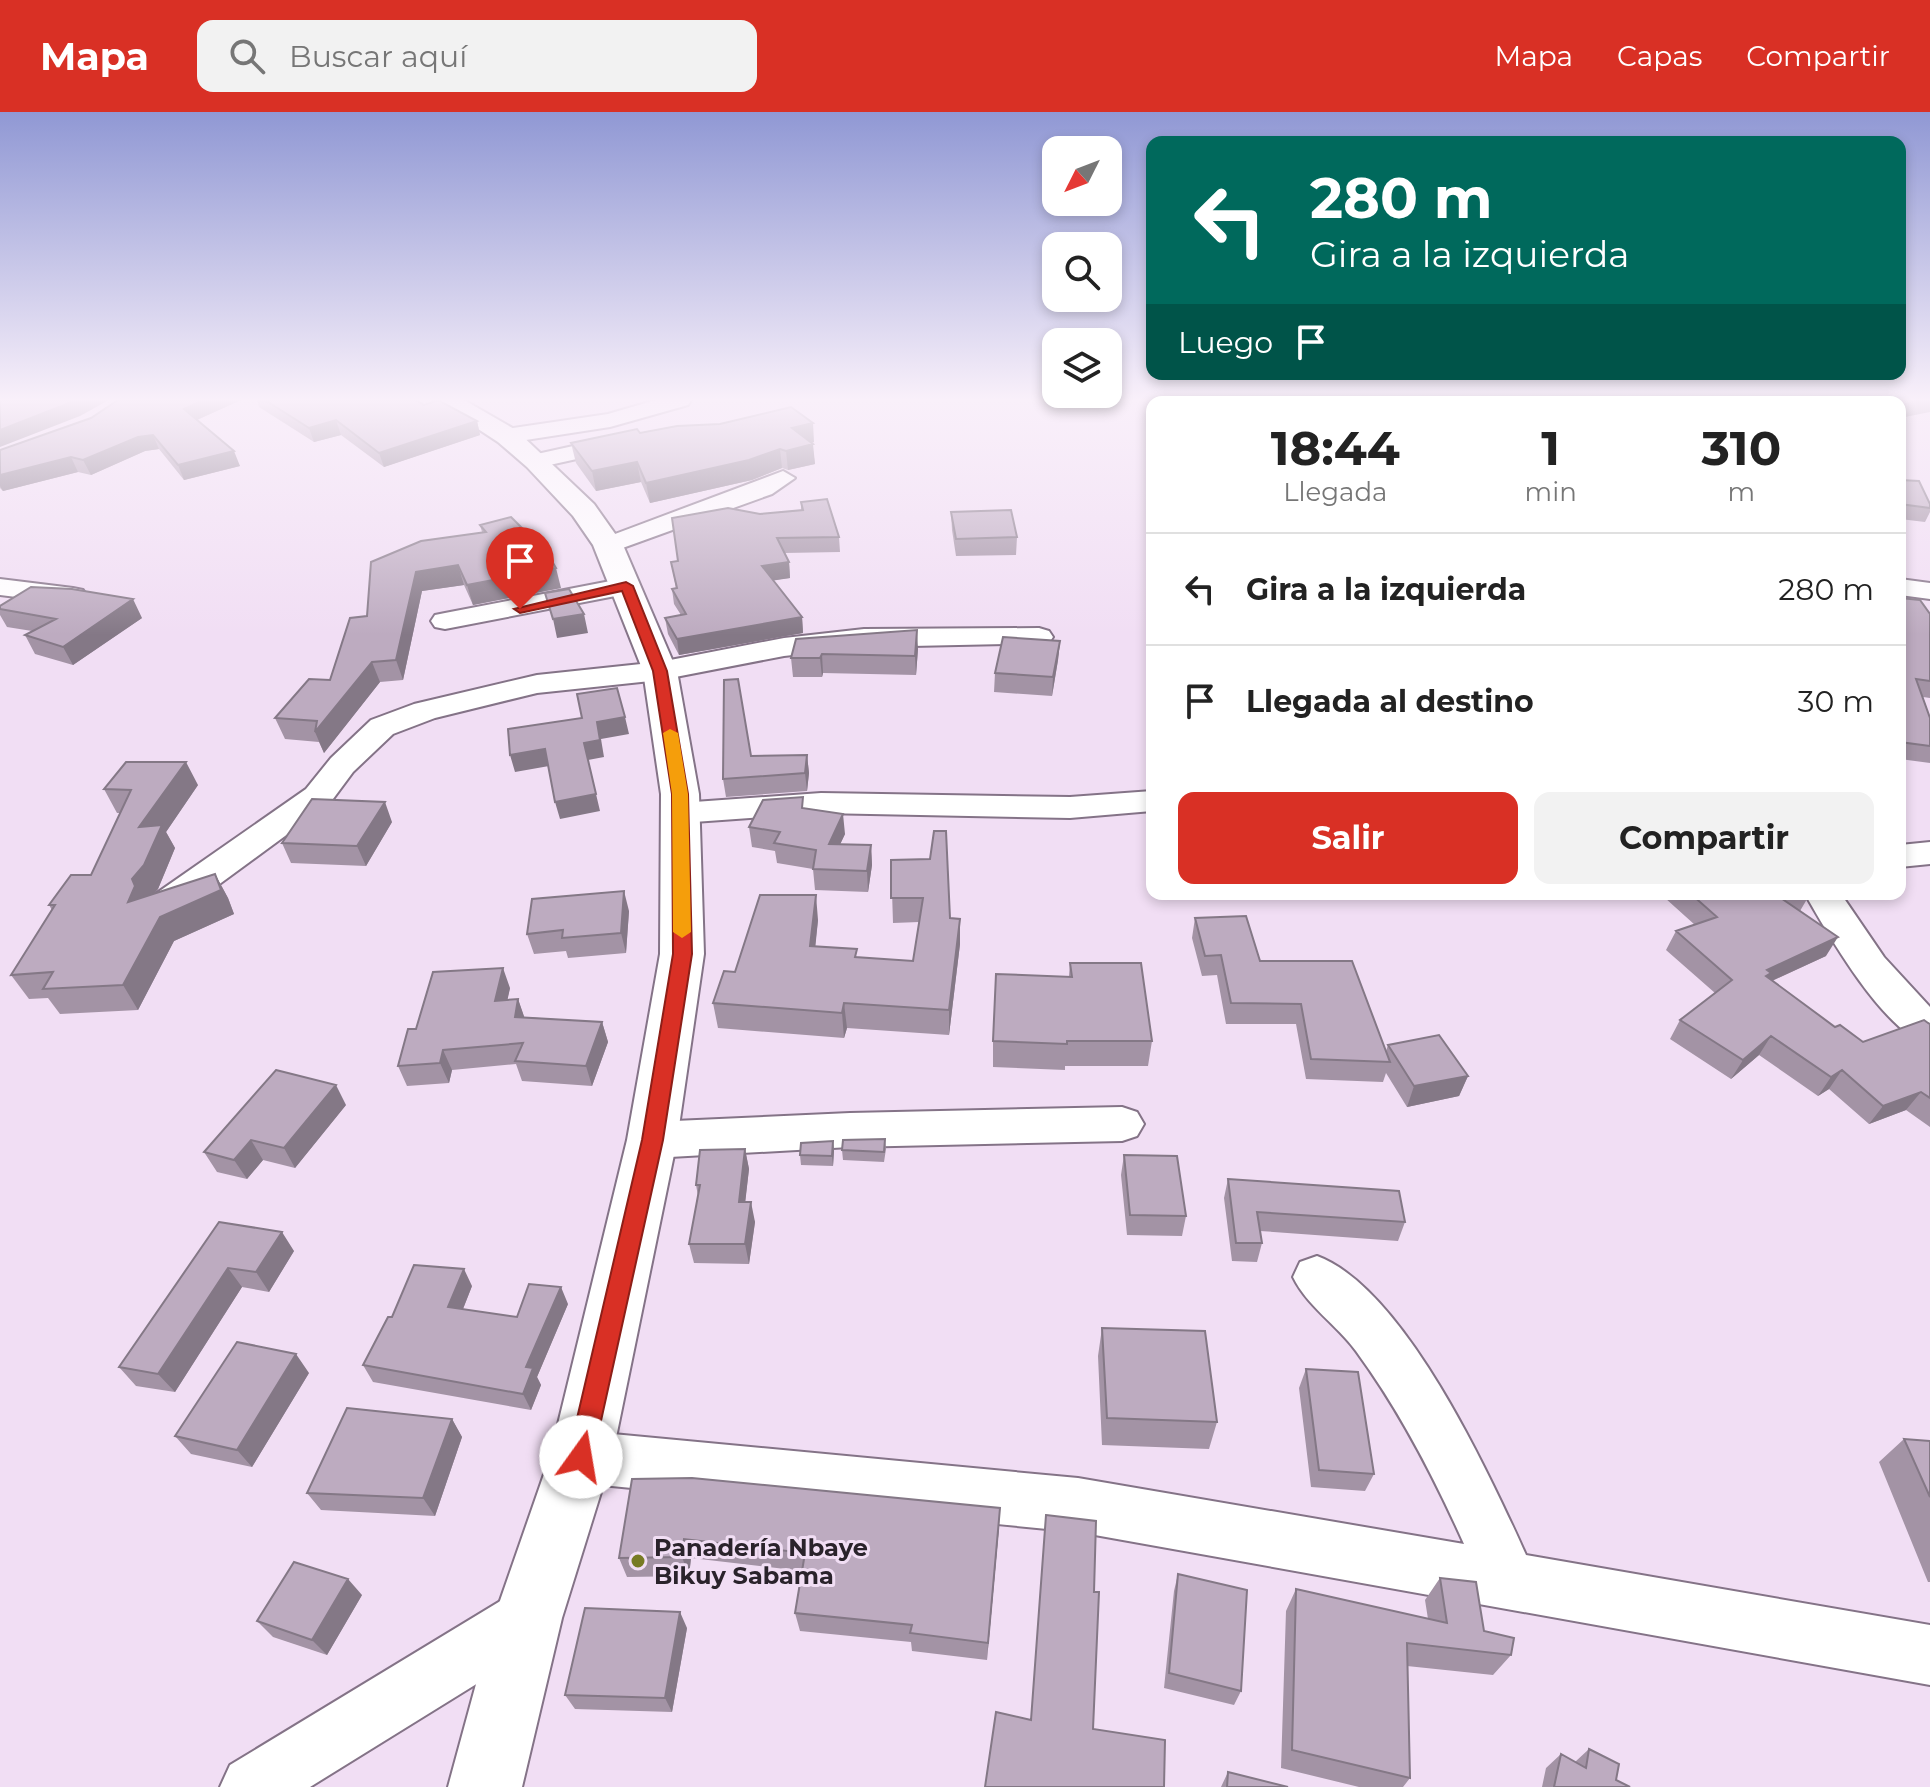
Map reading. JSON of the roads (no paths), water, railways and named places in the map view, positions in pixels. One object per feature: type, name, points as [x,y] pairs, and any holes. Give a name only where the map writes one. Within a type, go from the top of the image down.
[{"type":"main road","points":[[485,1787],[528,1618],[581,1457],[652,1140],[682,954],[680,813],[660,671],[617,566],[584,510],[552,478]]},
{"type":"street","points":[[445,621],[520,609],[617,566],[783,478]]},
{"type":"street","points":[[1906,588],[1930,591]]},
{"type":"street","points":[[4,593],[92,596]]},
{"type":"street","points":[[167,904],[318,796],[342,765],[382,727],[425,711],[537,684],[660,671],[784,647],[864,638],[1039,637]]},
{"type":"street","points":[[680,813],[822,803],[1032,807],[1121,806],[1146,802]]},
{"type":"street","points":[[1906,855],[1930,853]]},
{"type":"street","points":[[1826,900],[1845,932],[1900,1004],[1930,1031]]},
{"type":"street","points":[[652,1140],[850,1130],[1122,1124]]},
{"type":"street","points":[[1317,1277],[1371,1332],[1424,1408],[1466,1483],[1507,1579]]},
{"type":"street","points":[[581,1457],[1078,1505],[1930,1655]]},
{"type":"street","points":[[252,1787],[528,1618]]},
{"type":"place","name":"Panadería Nbaye Bikuy Sabama","points":[[638,1561]]}]
